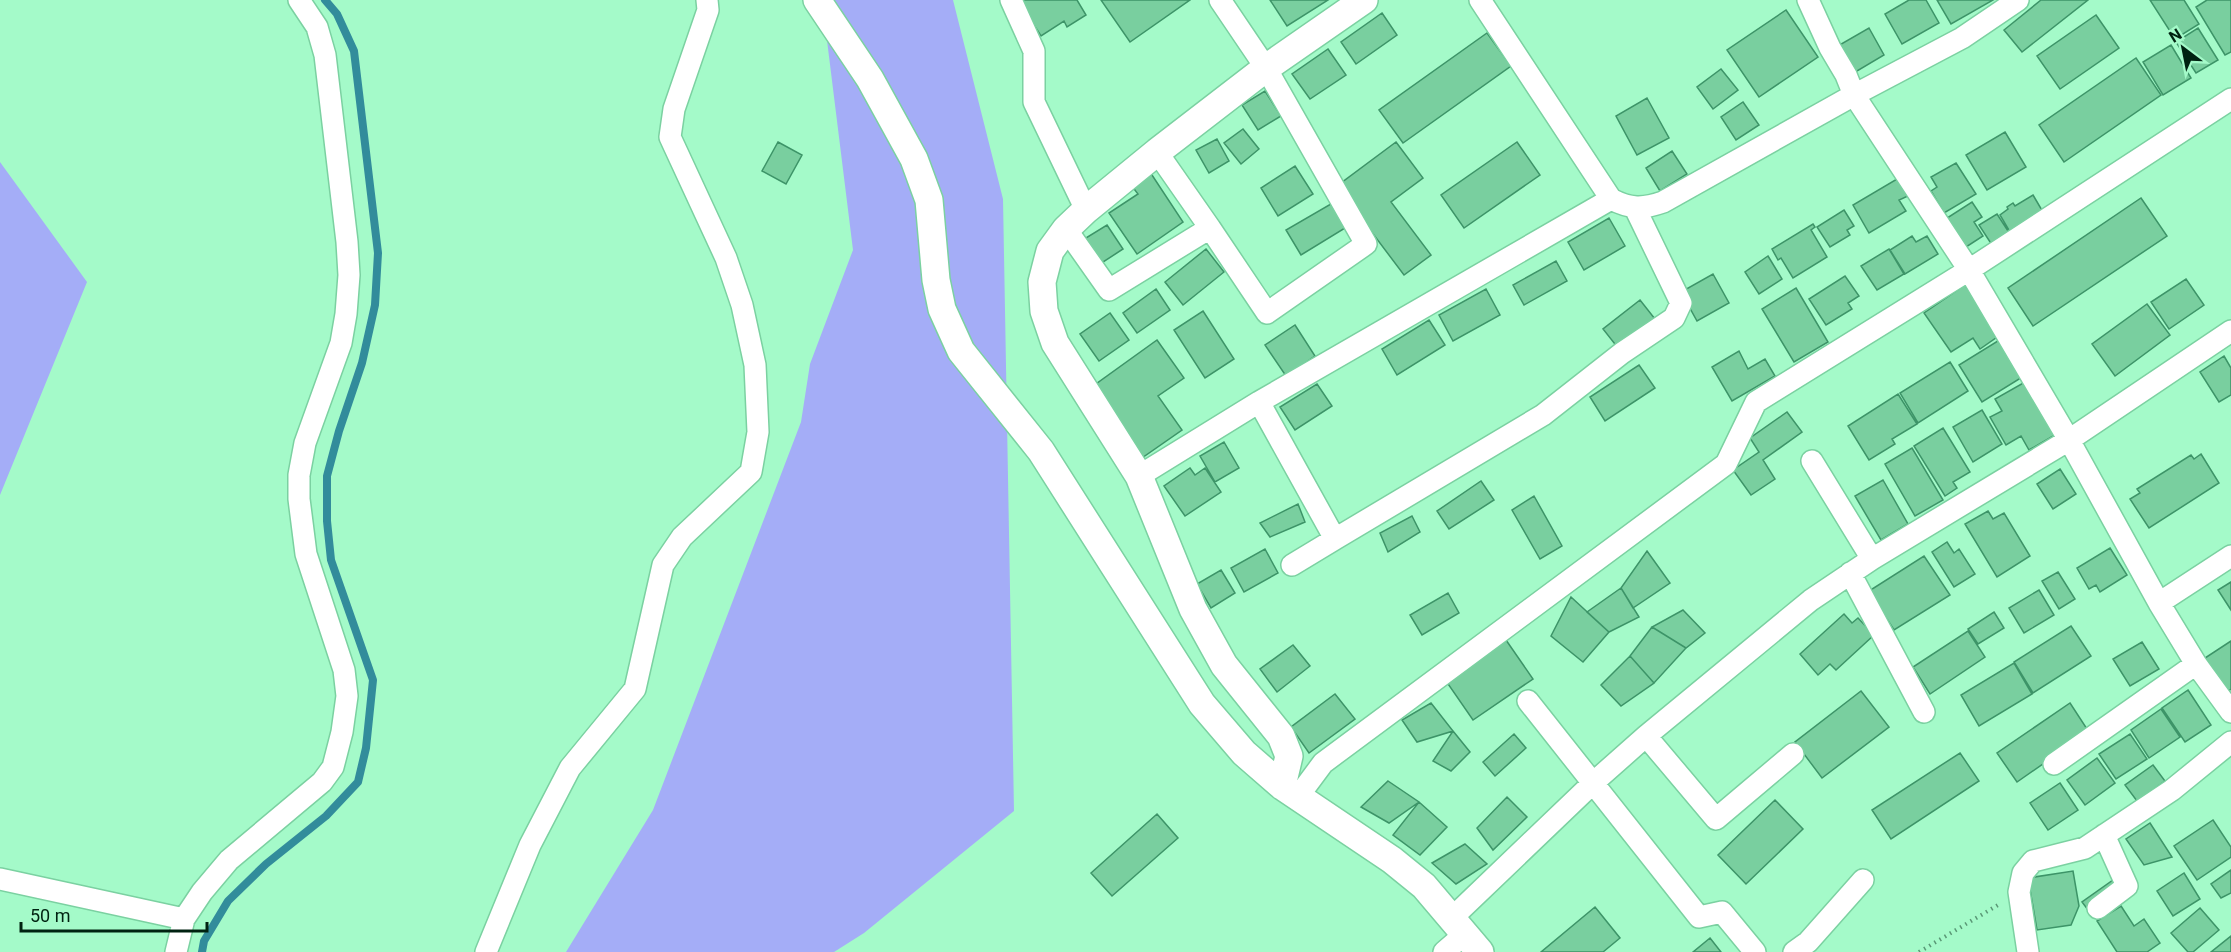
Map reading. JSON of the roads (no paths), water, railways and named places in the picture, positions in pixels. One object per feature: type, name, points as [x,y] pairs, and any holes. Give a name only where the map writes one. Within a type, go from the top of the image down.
[{"type":"street","points":[[176,952],[184,919],[202,892],[229,860],[305,798],[322,782],[333,767],[342,732],[347,696],[344,670],[306,554],[299,499],[299,475],[305,443],[341,343],[349,274],[326,55],[317,27],[299,0]]},
{"type":"street","points":[[486,952],[530,845],[570,768],[635,689],[663,564],[682,537],[751,472],[758,432],[755,365],[742,305],[726,258],[670,137],[675,109],[708,10],[707,0]]},
{"type":"street","points":[[817,0],[870,79],[914,159],[929,200],[936,280],[942,309],[961,351],[1041,452],[1202,704],[1244,753],[1289,792],[1392,860],[1424,886],[1466,935]]},
{"type":"street","points":[[1011,0],[1034,51],[1034,102],[1086,210]]},
{"type":"street","points":[[1157,152],[1267,313],[1366,244],[1314,157],[1266,68],[1220,0]]},
{"type":"street","points":[[1289,792],[1289,756],[1281,736],[1224,664],[1193,609],[1140,476],[1055,343],[1044,311],[1042,282],[1050,251],[1066,229],[1086,210],[1266,68],[1364,0]]},
{"type":"street","points":[[1480,0],[1611,199],[1635,208],[1663,202],[1854,95],[1962,39],[2018,0]]},
{"type":"street","points":[[1808,0],[1854,95],[1969,270],[2069,440],[2159,603],[2196,663],[2231,712]]},
{"type":"street","points":[[1289,792],[1323,764],[1726,465],[1756,402],[1969,270],[2231,99]]},
{"type":"street","points":[[1140,476],[1259,402],[1611,199]]},
{"type":"street","points":[[1292,565],[1543,415],[1622,353],[1674,318],[1681,303],[1635,208]]},
{"type":"street","points":[[1066,229],[1109,290],[1210,228]]},
{"type":"street","points":[[1444,952],[1466,935],[1593,783],[1646,736],[1811,600],[1872,559],[2069,440],[2231,331]]},
{"type":"street","points":[[1259,402],[1335,539]]},
{"type":"street","points":[[1812,461],[1872,559]]},
{"type":"street","points":[[2159,603],[2231,556]]},
{"type":"street","points":[[1850,573],[1924,712]]},
{"type":"street","points":[[2054,764],[2196,663]]},
{"type":"street","points":[[1528,701],[1699,917],[1722,912],[1755,952]]},
{"type":"street","points":[[1646,736],[1716,819],[1793,754]]},
{"type":"street","points":[[2028,952],[2019,892],[2023,873],[2033,861],[2085,848],[2172,790],[2231,742]]},
{"type":"street","points":[[2098,908],[2127,886],[2104,836]]},
{"type":"street","points":[[0,879],[184,919]]},
{"type":"street","points":[[1794,952],[1809,942],[1863,880]]},
{"type":"waterway","points":[[202,952],[204,941],[228,901],[266,864],[326,816],[358,782],[366,748],[373,680],[331,560],[327,521],[327,476],[339,431],[362,363],[375,305],[378,253],[354,51],[337,14],[325,0]]}]
